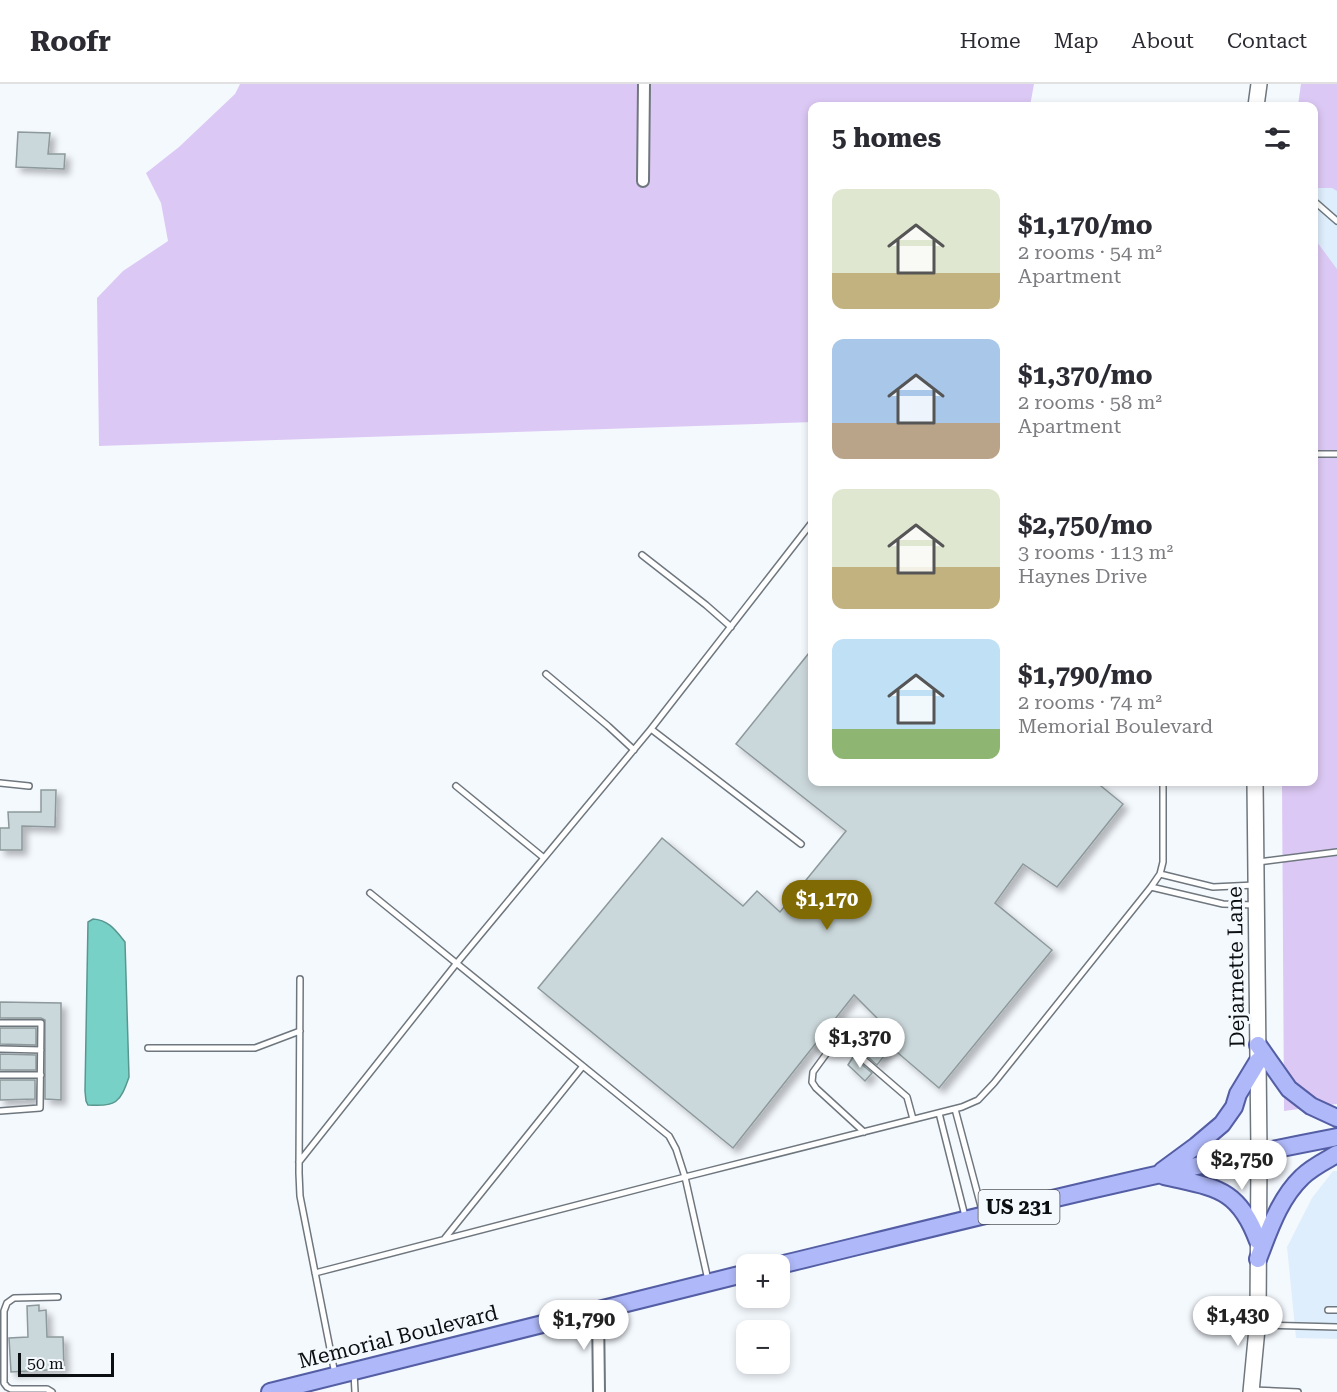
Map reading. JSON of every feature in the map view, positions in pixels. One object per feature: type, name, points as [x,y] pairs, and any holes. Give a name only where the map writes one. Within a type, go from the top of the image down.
[{"type":"main road","points":[[1257,102],[1259,84]]},
{"type":"main road","name":"Dejarnette Lane","points":[[1251,1391],[1257,1325],[1259,1152],[1255,786]]},
{"type":"main road","points":[[1157,1175],[1222,1124],[1234,1107],[1258,1053],[1289,1089],[1311,1106],[1337,1118]]},
{"type":"main road","name":"US 231","points":[[790,1263],[1157,1175],[1337,1137]]},
{"type":"main road","points":[[1258,1259],[1286,1195],[1302,1177],[1337,1154]]},
{"type":"main road","points":[[1157,1175],[1214,1188],[1226,1194],[1244,1212],[1258,1241]]},
{"type":"main road","name":"Memorial Boulevard","points":[[270,1392],[736,1276]]},
{"type":"street","points":[[643,181],[644,84]]},
{"type":"street","points":[[598,1310],[599,1392]]},
{"type":"lane","points":[[1318,204],[1337,221]]},
{"type":"lane","points":[[1318,454],[1337,454]]},
{"type":"lane","points":[[299,1162],[456,964],[651,729],[808,527]]},
{"type":"lane","points":[[642,555],[731,627]]},
{"type":"lane","points":[[546,674],[634,750]]},
{"type":"lane","points":[[651,729],[801,844]]},
{"type":"lane","points":[[0,783],[29,786]]},
{"type":"lane","points":[[456,786],[544,858]]},
{"type":"lane","points":[[315,1273],[685,1176],[955,1109],[978,1100],[1160,874],[1163,862],[1162,786]]},
{"type":"lane","points":[[1256,862],[1337,852]]},
{"type":"lane","points":[[1160,874],[1213,887],[1256,884]]},
{"type":"lane","points":[[1151,887],[1223,904],[1257,904]]},
{"type":"lane","points":[[370,893],[669,1136],[685,1176],[709,1282]]},
{"type":"lane","points":[[300,979],[300,1196],[335,1376]]},
{"type":"lane","points":[[0,1023],[41,1023],[40,1108],[0,1111]]},
{"type":"lane","points":[[148,1048],[255,1048],[300,1031]]},
{"type":"lane","points":[[864,1132],[812,1082],[813,1071],[832,1046],[839,1044],[849,1047],[907,1097],[913,1119]]},
{"type":"lane","points":[[0,1049],[41,1050]]},
{"type":"lane","points":[[445,1239],[583,1066]]},
{"type":"lane","points":[[0,1075],[40,1075]]},
{"type":"lane","points":[[955,1109],[983,1215]]},
{"type":"lane","points":[[939,1113],[966,1220]]},
{"type":"lane","points":[[52,1392],[47,1389],[11,1389],[4,1383],[4,1311],[7,1303],[14,1298],[58,1297]]},
{"type":"lane","points":[[1328,1310],[1337,1310]]},
{"type":"lane","points":[[1257,1325],[1337,1327]]},
{"type":"lane","points":[[354,1371],[355,1392]]},
{"type":"lane","points":[[1251,1391],[1298,1392]]},
{"type":"shaded area","points":[[240,84],[1034,84],[1031,102],[808,102],[808,422],[99,446],[97,298],[123,271],[168,241],[161,203],[146,173],[179,147],[235,94]]},
{"type":"shaded area","points":[[1301,84],[1337,84],[1337,314],[1318,314],[1318,102],[1299,102]]},
{"type":"shaded area","points":[[1301,84],[1337,84],[1337,191],[1332,188],[1318,188],[1318,102],[1299,102]]},
{"type":"shaded area","points":[[1318,243],[1337,269],[1337,1104],[1284,1111],[1282,786],[1318,786]]},
{"type":"shaded area","points":[[93,919],[108,924],[125,942],[129,1077],[123,1093],[116,1102],[105,1105],[88,1105],[85,1091],[88,922]]},
{"type":"shaded area","points":[[1333,1171],[1337,1171],[1337,1339],[1296,1338],[1287,1247],[1312,1198]]},
{"type":"building","points":[[18,132],[50,133],[48,154],[65,154],[64,169],[16,167]]},
{"type":"building","points":[[808,654],[808,786],[1101,786],[1123,804],[1057,887],[1023,864],[995,903],[1052,950],[939,1088],[891,1047],[877,1065],[859,1049],[880,1021],[854,995],[733,1148],[538,988],[662,838],[743,906],[757,891],[780,912],[846,831],[736,744]]},
{"type":"building","points":[[41,790],[56,790],[55,827],[22,826],[22,850],[0,850],[0,828],[9,828],[8,812],[41,812]]},
{"type":"building","points":[[0,1002],[61,1003],[61,1100],[45,1099],[45,1020],[41,1018],[0,1018]]},
{"type":"building","points":[[0,1028],[36,1028],[36,1045],[0,1044]]},
{"type":"building","points":[[0,1054],[36,1055],[36,1070],[0,1070]]},
{"type":"building","points":[[853,1057],[872,1073],[865,1081],[848,1065]]},
{"type":"building","points":[[0,1080],[35,1080],[35,1099],[0,1100]]},
{"type":"building","points":[[39,1305],[39,1311],[46,1310],[47,1337],[63,1337],[64,1369],[11,1372],[9,1338],[28,1337],[27,1306]]}]
